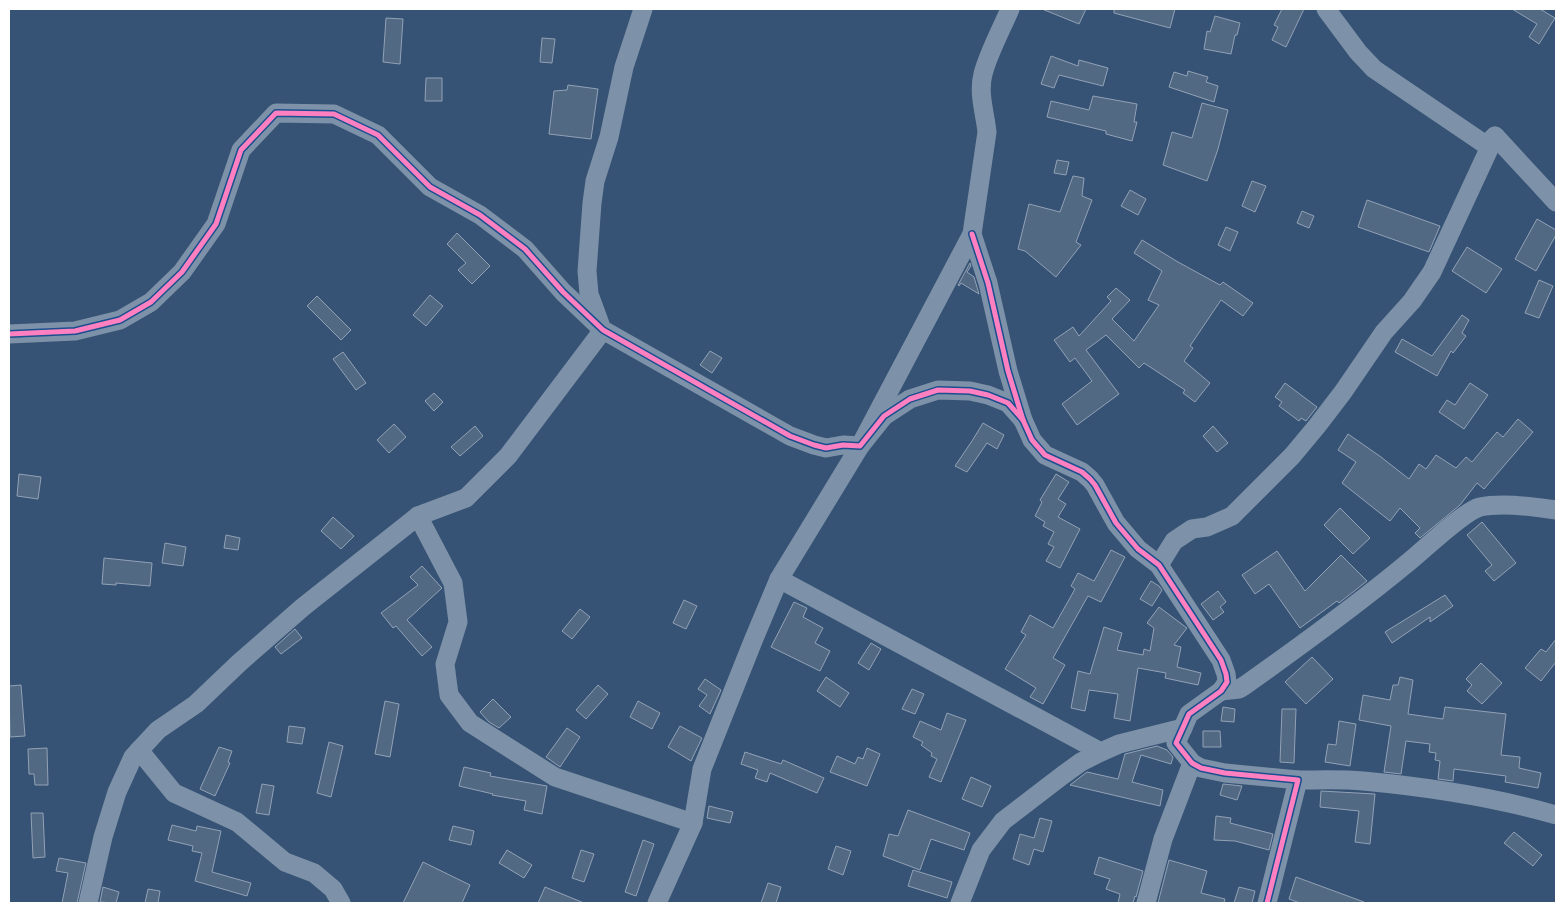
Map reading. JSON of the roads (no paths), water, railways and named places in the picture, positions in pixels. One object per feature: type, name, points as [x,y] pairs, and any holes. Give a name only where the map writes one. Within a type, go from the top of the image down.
[{"type":"street","points":[[603,330],[588,294],[587,271],[592,203],[595,181],[609,136],[624,67],[643,9]]},
{"type":"street","points":[[657,903],[693,822],[702,769],[752,640],[778,580],[860,446],[972,234],[987,132],[986,119],[982,107],[982,75],[1010,9]]},
{"type":"street","points":[[1326,9],[1358,52],[1374,69],[1486,145],[1496,136]]},
{"type":"street","points":[[9,334],[75,331],[120,320],[151,302],[182,272],[216,224],[241,150],[276,113],[334,114],[378,135],[430,186],[480,215],[525,249],[563,292],[603,330],[790,436],[826,448],[843,445],[860,446]]},
{"type":"street","points":[[1496,136],[1556,202]]},
{"type":"street","points":[[1158,565],[1174,540],[1192,530],[1207,528],[1232,516],[1292,456],[1317,426],[1384,332],[1412,301],[1432,272],[1496,136]]},
{"type":"street","points":[[972,234],[988,284],[1008,371],[1023,420],[1032,440],[1045,455],[1082,472],[1090,479],[1116,523],[1138,549],[1158,565],[1221,660],[1227,682],[1221,691],[1189,714],[1176,743],[1192,762],[1201,768],[1225,773],[1298,780],[1362,781],[1434,790],[1518,804],[1556,815]]},
{"type":"street","points":[[88,903],[103,837],[117,792],[133,757],[139,750],[158,730],[196,704],[302,607],[418,516],[466,498],[508,456],[603,330]]},
{"type":"street","points":[[860,446],[884,416],[910,399],[938,390],[970,391],[988,395],[1008,403],[1023,420]]},
{"type":"street","points":[[1221,691],[1239,689],[1296,649],[1404,566],[1464,516],[1479,508],[1492,506],[1527,506],[1556,510]]},
{"type":"street","points":[[418,516],[453,583],[458,622],[445,664],[449,695],[470,723],[555,778],[693,822]]},
{"type":"street","points":[[778,580],[1101,752]]},
{"type":"street","points":[[960,903],[981,850],[1004,821],[1063,775],[1101,752],[1119,744],[1183,728]]},
{"type":"street","points":[[139,750],[174,794],[238,822],[285,862],[314,873],[333,890],[341,903]]},
{"type":"street","points":[[1146,903],[1163,839],[1192,762]]},
{"type":"street","points":[[1267,903],[1298,780]]}]
